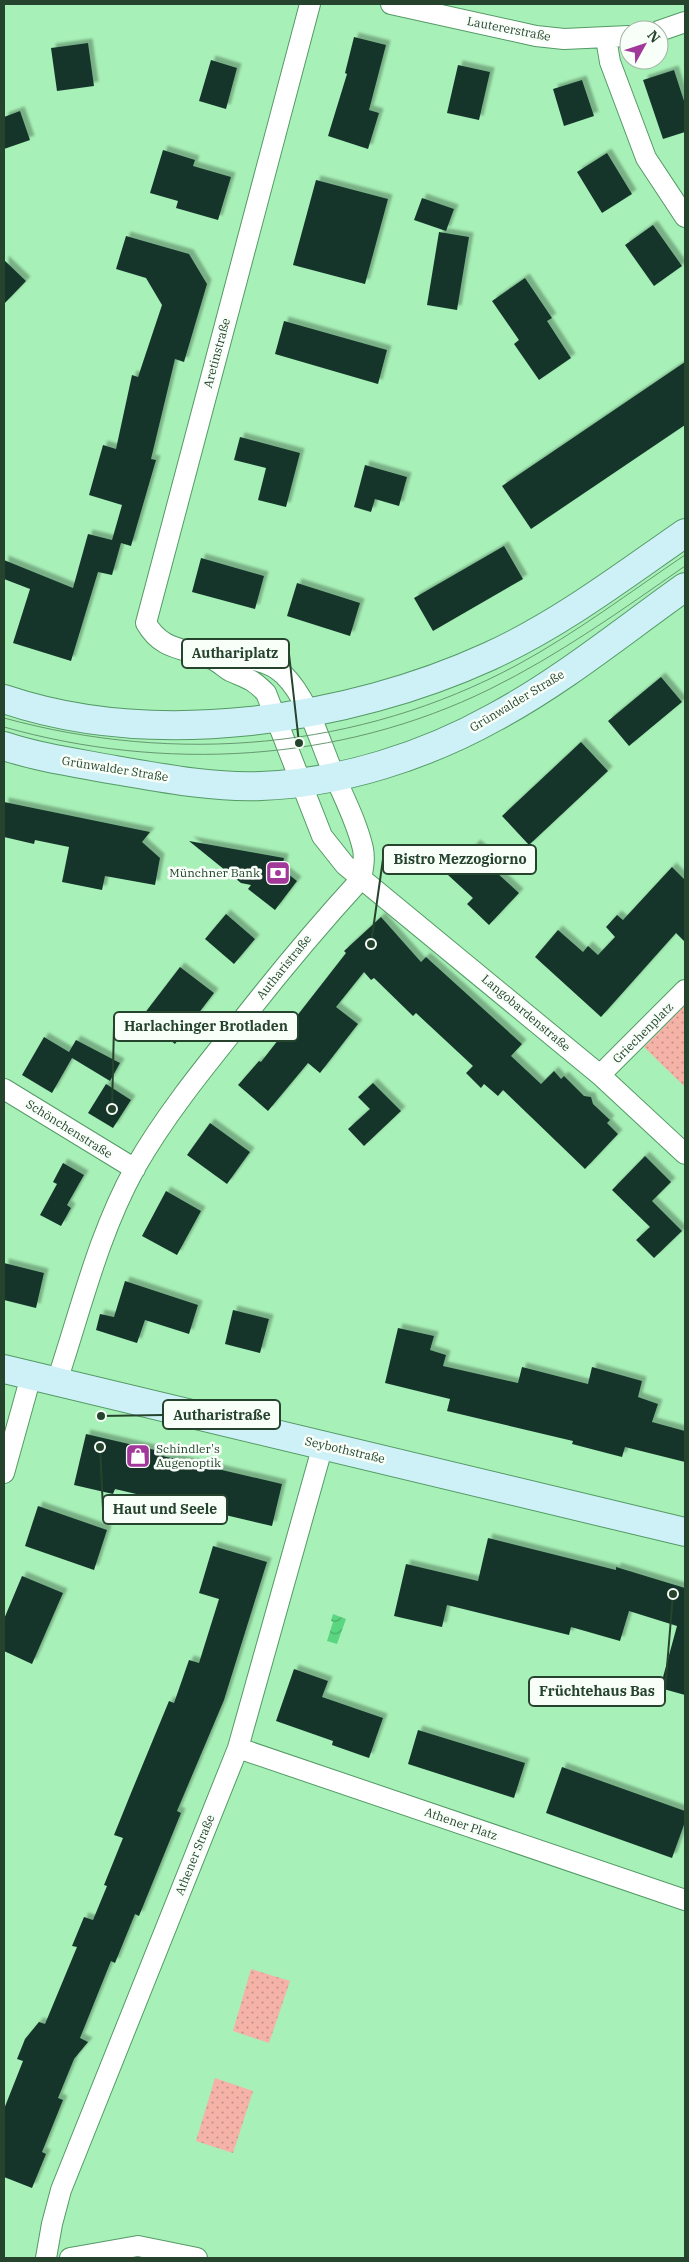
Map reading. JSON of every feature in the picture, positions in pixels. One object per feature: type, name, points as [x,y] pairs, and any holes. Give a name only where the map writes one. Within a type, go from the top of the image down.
[{"type":"main road","points":[[4,699],[56,713],[138,723],[213,725],[275,718],[382,695],[446,675],[491,656],[534,634],[685,533]]},
{"type":"main road","name":"Grünwalder Straße","points":[[4,746],[82,764],[209,783],[260,786],[334,776],[412,754],[450,739],[497,716],[546,686],[685,587]]},
{"type":"main road","name":"Seybothstraße","points":[[4,1369],[685,1532]]},
{"type":"street","name":"Aretinstraße","points":[[215,660],[160,642],[152,634],[146,623],[310,4]]},
{"type":"street","name":"Lautererstraße","points":[[391,4],[536,36],[564,39],[619,37]]},
{"type":"street","points":[[669,28],[685,22]]},
{"type":"street","points":[[606,38],[610,62],[646,158],[685,217]]},
{"type":"street","points":[[215,660],[252,659],[269,665],[283,674],[295,689],[308,712],[356,824],[364,851],[361,879]]},
{"type":"street","name":"Langobardenstraße","points":[[215,660],[230,671],[252,679],[266,693],[322,836],[345,865],[600,1075],[685,1154]]},
{"type":"street","name":"Autharistraße","points":[[4,1473],[135,1169],[173,1110],[220,1047],[310,934],[361,879]]},
{"type":"street","name":"Griechenplatz","points":[[600,1075],[685,990]]},
{"type":"street","name":"Schönchenstraße","points":[[4,1089],[135,1169]]},
{"type":"street","name":"Athener Straße","points":[[46,2258],[61,2190],[238,1748],[323,1445]]},
{"type":"street","name":"Athener Platz","points":[[238,1748],[685,1900]]},
{"type":"street","points":[[70,2258],[138,2246],[197,2258]]},
{"type":"shaded area","points":[[685,1005],[685,1087],[644,1047]]},
{"type":"shaded area","points":[[251,1969],[290,1981],[269,2043],[233,2031]]},
{"type":"shaded area","points":[[215,2078],[253,2091],[233,2153],[196,2141]]},
{"type":"water","points":[[333,1614],[346,1619],[337,1644],[327,1641],[333,1622],[331,1621]]},
{"type":"building","points":[[354,37],[386,45],[369,110],[379,113],[368,149],[328,136],[347,74],[345,73]]},
{"type":"building","points":[[88,43],[94,86],[57,91],[51,48]]},
{"type":"building","points":[[211,60],[237,68],[226,109],[199,101]]},
{"type":"building","points":[[458,65],[490,72],[479,120],[447,113]]},
{"type":"building","points":[[674,70],[685,104],[685,132],[663,139],[643,80]]},
{"type":"building","points":[[582,80],[594,116],[564,126],[553,89]]},
{"type":"building","points":[[20,111],[30,140],[4,149],[4,117]]},
{"type":"building","points":[[163,150],[195,160],[193,166],[231,177],[218,220],[176,208],[178,201],[150,193]]},
{"type":"building","points":[[607,153],[632,194],[602,213],[577,172]]},
{"type":"building","points":[[316,180],[388,199],[365,284],[293,265]]},
{"type":"building","points":[[422,198],[454,209],[446,231],[414,220]]},
{"type":"building","points":[[653,225],[682,266],[654,286],[625,245]]},
{"type":"building","points":[[439,232],[469,237],[457,310],[427,305]]},
{"type":"building","points":[[126,236],[189,254],[207,284],[184,362],[175,359],[151,459],[156,460],[131,546],[121,543],[112,575],[98,572],[71,661],[13,643],[30,589],[4,579],[4,560],[73,588],[88,534],[112,540],[122,505],[89,495],[103,445],[116,449],[132,375],[138,377],[162,305],[146,278],[116,269]]},
{"type":"building","points":[[4,260],[26,281],[4,304]]},
{"type":"building","points":[[525,278],[552,318],[547,321],[571,358],[539,380],[514,344],[519,340],[492,301]]},
{"type":"building","points":[[284,321],[387,350],[378,384],[275,354]]},
{"type":"building","points":[[685,362],[685,425],[531,529],[502,486]]},
{"type":"building","points":[[240,437],[300,453],[286,507],[258,500],[266,468],[234,460]]},
{"type":"building","points":[[365,465],[407,477],[399,506],[375,499],[371,512],[354,507]]},
{"type":"building","points":[[504,546],[523,579],[433,631],[414,598]]},
{"type":"building","points":[[201,558],[264,576],[255,609],[192,592]]},
{"type":"building","points":[[297,583],[360,603],[350,636],[287,616]]},
{"type":"building","points":[[661,677],[682,702],[629,746],[608,721]]},
{"type":"building","points":[[581,742],[608,771],[529,845],[502,816]]},
{"type":"building","points":[[4,802],[150,832],[142,842],[160,858],[155,885],[105,876],[102,890],[62,882],[69,847],[35,840],[34,844],[4,837]]},
{"type":"building","points":[[189,841],[284,858],[282,869],[297,881],[275,910],[248,889],[251,885],[241,883]]},
{"type":"building","points":[[476,844],[501,867],[496,872],[519,893],[489,925],[467,904],[473,898],[448,875]]},
{"type":"building","points":[[672,867],[685,880],[685,942],[676,933],[601,1017],[535,957],[558,930],[583,952],[588,946],[598,955],[615,937],[606,927],[617,915],[623,920]]},
{"type":"building","points":[[226,914],[255,939],[234,964],[205,939]]},
{"type":"building","points":[[381,917],[421,962],[426,957],[522,1044],[511,1056],[541,1084],[554,1071],[561,1079],[564,1076],[584,1096],[591,1097],[593,1104],[610,1120],[607,1123],[618,1134],[585,1169],[503,1090],[498,1096],[484,1084],[481,1088],[466,1073],[473,1066],[416,1013],[413,1016],[374,978],[371,980],[364,972],[336,1007],[358,1024],[320,1073],[308,1063],[268,1111],[238,1085],[259,1061],[261,1062],[346,953],[344,951]]},
{"type":"building","points":[[180,967],[214,993],[175,1044],[141,1018]]},
{"type":"building","points":[[44,1037],[69,1052],[76,1040],[120,1063],[110,1081],[72,1058],[52,1093],[22,1075]]},
{"type":"building","points":[[373,1083],[401,1111],[364,1146],[348,1129],[370,1109],[358,1097]]},
{"type":"building","points":[[106,1084],[131,1100],[113,1128],[88,1113]]},
{"type":"building","points":[[210,1123],[250,1152],[227,1184],[187,1155]]},
{"type":"building","points":[[645,1156],[671,1182],[652,1201],[682,1231],[654,1258],[636,1240],[650,1227],[612,1190]]},
{"type":"building","points":[[63,1163],[84,1175],[67,1205],[71,1208],[61,1226],[40,1215],[57,1184],[53,1182]]},
{"type":"building","points":[[166,1191],[201,1211],[177,1255],[142,1236]]},
{"type":"building","points":[[4,1263],[44,1273],[36,1308],[4,1300]]},
{"type":"building","points":[[125,1281],[198,1305],[189,1334],[145,1320],[137,1343],[96,1330],[100,1314],[114,1317]]},
{"type":"building","points":[[233,1310],[269,1319],[260,1353],[225,1344]]},
{"type":"building","points":[[398,1328],[434,1336],[430,1350],[446,1355],[443,1366],[518,1383],[522,1367],[588,1384],[592,1367],[642,1381],[638,1397],[658,1404],[652,1422],[685,1431],[685,1462],[625,1447],[622,1457],[572,1444],[573,1441],[447,1411],[450,1399],[385,1383]]},
{"type":"building","points":[[86,1434],[155,1450],[154,1454],[282,1484],[272,1526],[115,1489],[113,1494],[74,1485]]},
{"type":"building","points":[[38,1506],[107,1530],[94,1570],[25,1546]]},
{"type":"building","points":[[488,1538],[616,1570],[616,1567],[685,1588],[685,1695],[660,1688],[677,1626],[629,1611],[620,1641],[571,1627],[569,1635],[447,1605],[442,1627],[394,1616],[406,1564],[478,1581]]},
{"type":"building","points":[[213,1546],[267,1562],[224,1700],[177,1811],[181,1813],[139,1916],[135,1914],[115,1963],[111,1961],[80,2038],[88,2042],[74,2059],[58,2098],[63,2100],[42,2152],[46,2154],[32,2188],[4,2177],[4,2109],[23,2061],[17,2059],[25,2039],[39,2022],[45,2024],[77,1947],[72,1946],[84,1917],[93,1920],[107,1886],[104,1885],[123,1838],[114,1835],[169,1701],[174,1703],[189,1660],[199,1663],[219,1599],[199,1593]]},
{"type":"building","points":[[22,1576],[63,1593],[32,1664],[4,1651],[4,1619]]},
{"type":"building","points":[[294,1669],[328,1681],[322,1697],[383,1718],[369,1758],[332,1745],[333,1741],[276,1721]]},
{"type":"building","points":[[418,1730],[525,1763],[514,1798],[408,1764]]},
{"type":"building","points":[[562,1767],[685,1811],[685,1822],[672,1858],[546,1813]]},
{"type":"tram line","points":[[4,718],[69,733],[134,742],[200,744],[266,741],[331,732],[394,716],[457,694],[517,665],[582,626],[685,555]]},
{"type":"tram line","points":[[4,727],[64,741],[126,750],[188,754],[250,753],[312,745],[373,732],[433,714],[516,676],[590,631],[685,566]]},
{"type":"place","name":"Authariplatz","points":[[299,743]]},
{"type":"place","name":"Münchner Bank","points":[[278,873]]},
{"type":"place","name":"Bistro Mezzogiorno","points":[[371,944]]},
{"type":"place","name":"Harlachinger Brotladen","points":[[112,1109]]},
{"type":"place","name":"Autharistraße","points":[[101,1416]]},
{"type":"place","name":"Haut und Seele","points":[[100,1447]]},
{"type":"place","name":"Schindler's Augenoptik","points":[[138,1456]]},
{"type":"place","name":"Früchtehaus Bas","points":[[673,1594]]}]
